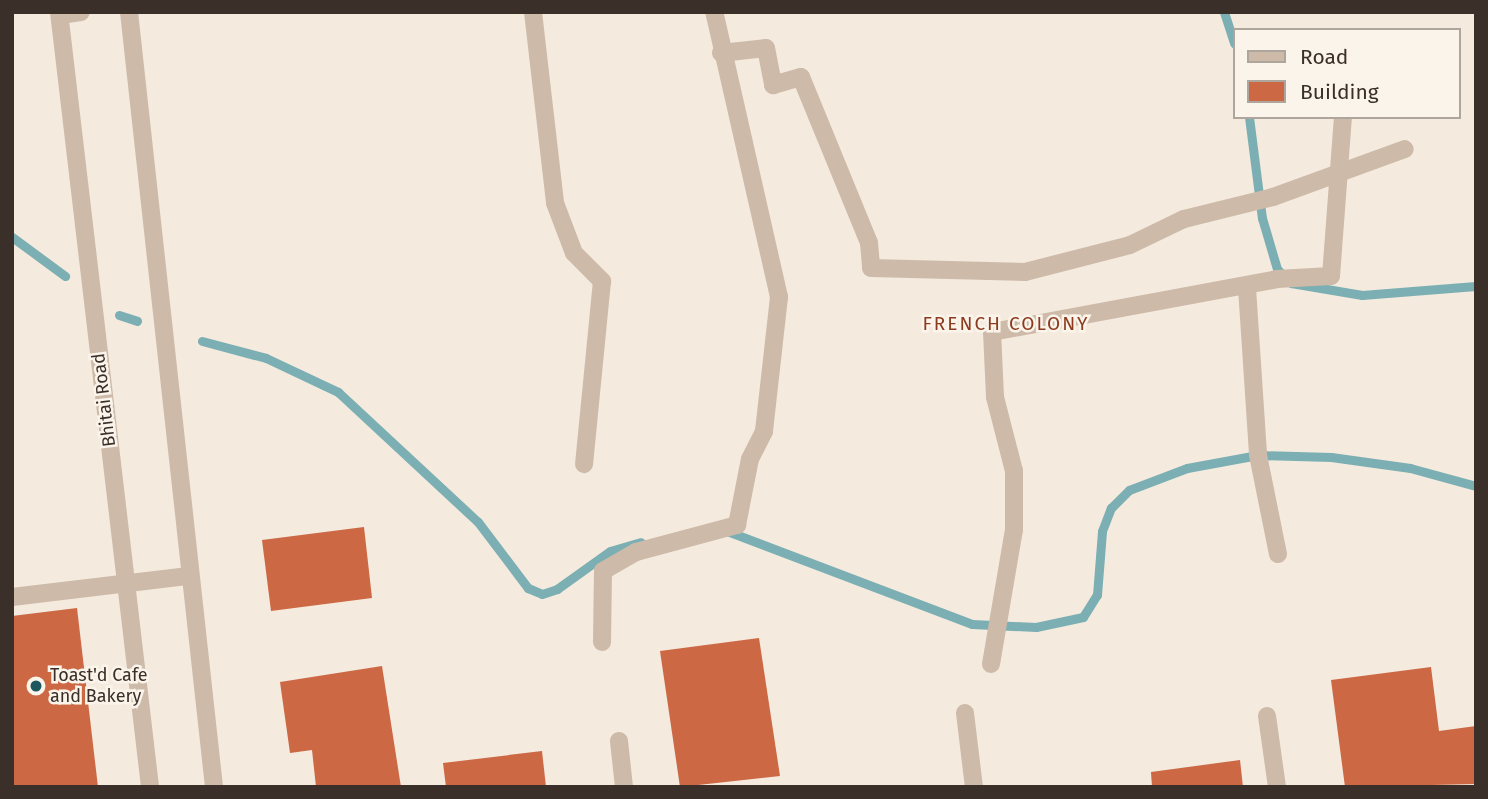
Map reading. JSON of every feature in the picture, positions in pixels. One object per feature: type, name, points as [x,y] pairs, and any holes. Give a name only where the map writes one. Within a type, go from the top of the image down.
[{"type":"street","points":[[60,14],[81,12]]},
{"type":"street","points":[[129,12],[187,576],[214,787]]},
{"type":"street","points":[[533,12],[555,203],[574,253],[602,281],[584,464]]},
{"type":"street","points":[[602,642],[603,571],[636,552],[737,525],[750,458],[764,431],[779,297],[721,53],[714,12]]},
{"type":"street","name":"Bhitai Road","points":[[60,14],[150,787]]},
{"type":"street","points":[[721,53],[766,48],[773,85],[801,77],[869,243],[871,268],[1025,272],[1130,245],[1184,219],[1273,197],[1405,149]]},
{"type":"street","points":[[991,664],[1012,557],[1014,471],[995,397],[992,332],[1247,288],[1277,279],[1331,276],[1334,175],[1342,163],[1343,119]]},
{"type":"street","points":[[1247,288],[1258,455],[1278,554]]},
{"type":"street","points":[[12,597],[187,576]]},
{"type":"street","points":[[965,713],[974,787]]},
{"type":"street","points":[[1267,716],[1277,787]]},
{"type":"street","points":[[619,741],[624,787]]},
{"type":"building","points":[[364,527],[372,598],[271,611],[262,540]]},
{"type":"building","points":[[77,608],[98,787],[12,787],[12,616]]},
{"type":"building","points":[[759,638],[780,776],[680,787],[660,651]]},
{"type":"building","points":[[382,666],[401,787],[316,787],[312,750],[290,753],[280,682]]},
{"type":"building","points":[[1431,667],[1439,731],[1476,726],[1476,784],[1345,787],[1331,680]]},
{"type":"building","points":[[542,751],[546,787],[446,787],[443,763]]},
{"type":"building","points":[[1240,760],[1243,787],[1152,787],[1151,772]]},
{"type":"waterway","points":[[1224,12],[1232,37]]},
{"type":"waterway","points":[[1249,119],[1262,218],[1277,269],[1291,283],[1362,295],[1476,286]]},
{"type":"waterway","points":[[12,237],[65,276]]},
{"type":"waterway","points":[[119,315],[137,321]]},
{"type":"waterway","points":[[202,341],[266,358],[338,392],[478,522],[528,588],[542,594],[557,589],[610,551],[641,542]]},
{"type":"waterway","points":[[727,531],[972,624],[1036,627],[1083,617],[1097,595],[1102,531],[1111,508],[1129,490],[1187,468],[1258,455],[1331,457],[1410,468],[1476,486]]},
{"type":"place","name":"Toast'd Cafe and Bakery","points":[[36,686]]},
{"type":"district","name":"FRENCH COLONY","points":[[1006,324]]}]
